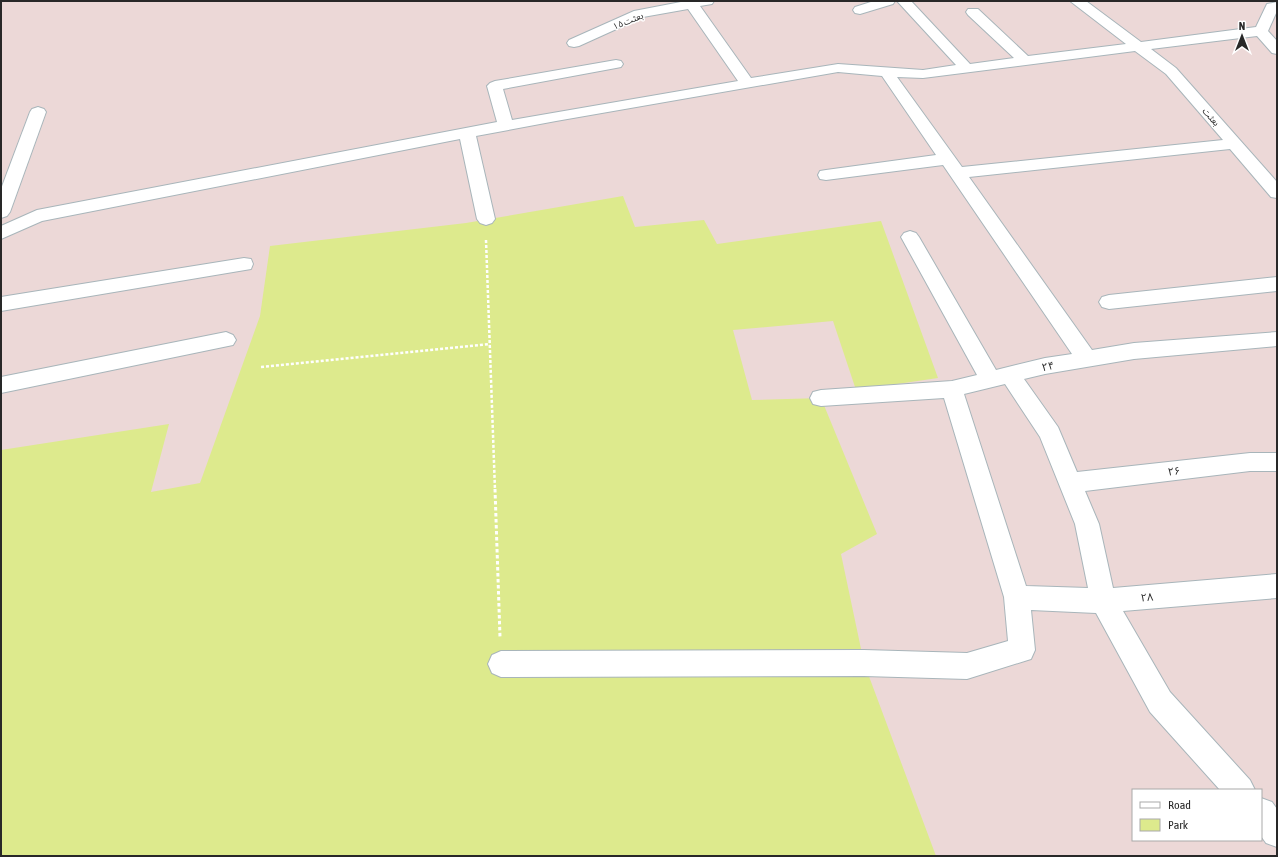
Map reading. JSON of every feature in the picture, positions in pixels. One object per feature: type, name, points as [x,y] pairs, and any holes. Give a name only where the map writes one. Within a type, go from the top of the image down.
[{"type":"street","name":"بعثت ۱۵","points":[[574,43],[639,14],[707,1]]},
{"type":"street","points":[[860,10],[888,1]]},
{"type":"street","points":[[904,1],[966,68]]},
{"type":"street","name":"بعثت","points":[[1077,1],[1171,71],[1277,192]]},
{"type":"street","points":[[691,4],[747,83]]},
{"type":"street","points":[[1261,31],[1272,7],[1277,6]]},
{"type":"street","points":[[973,12],[1025,61]]},
{"type":"street","points":[[1,233],[37,216],[506,125],[838,68],[923,74],[1261,31]]},
{"type":"street","points":[[1261,31],[1277,50]]},
{"type":"street","points":[[506,125],[495,86],[616,64]]},
{"type":"street","points":[[886,71],[1087,359]]},
{"type":"street","points":[[1,212],[38,112]]},
{"type":"street","points":[[467,133],[486,219]]},
{"type":"street","points":[[826,176],[1235,144]]},
{"type":"street","points":[[910,237],[1000,377],[1050,432],[1087,524],[1103,601],[1160,702],[1239,789]]},
{"type":"street","points":[[1,304],[244,264]]},
{"type":"street","points":[[1109,302],[1277,284]]},
{"type":"street","name":"۲۴","points":[[821,398],[952,389],[1045,366],[1087,359],[1141,351],[1277,339]]},
{"type":"street","points":[[1,386],[226,340]]},
{"type":"street","points":[[501,664],[864,663],[967,666],[1022,650],[1017,597],[952,389]]},
{"type":"street","name":"۲۶","points":[[1071,484],[1250,462],[1277,462]]},
{"type":"street","name":"۲۸","points":[[1017,597],[1103,601],[1277,586]]},
{"type":"street","points":[[1262,814],[1277,832]]},
{"type":"path","points":[[486,219],[501,664]]},
{"type":"path","points":[[261,367],[490,344]]},
{"type":"green space","points":[[623,196],[635,227],[704,220],[717,244],[881,221],[938,378],[856,390],[833,321],[733,330],[752,400],[821,398],[877,534],[841,554],[864,663],[936,856],[1,856],[1,450],[169,424],[151,492],[200,483],[260,316],[270,246],[466,223]]}]
